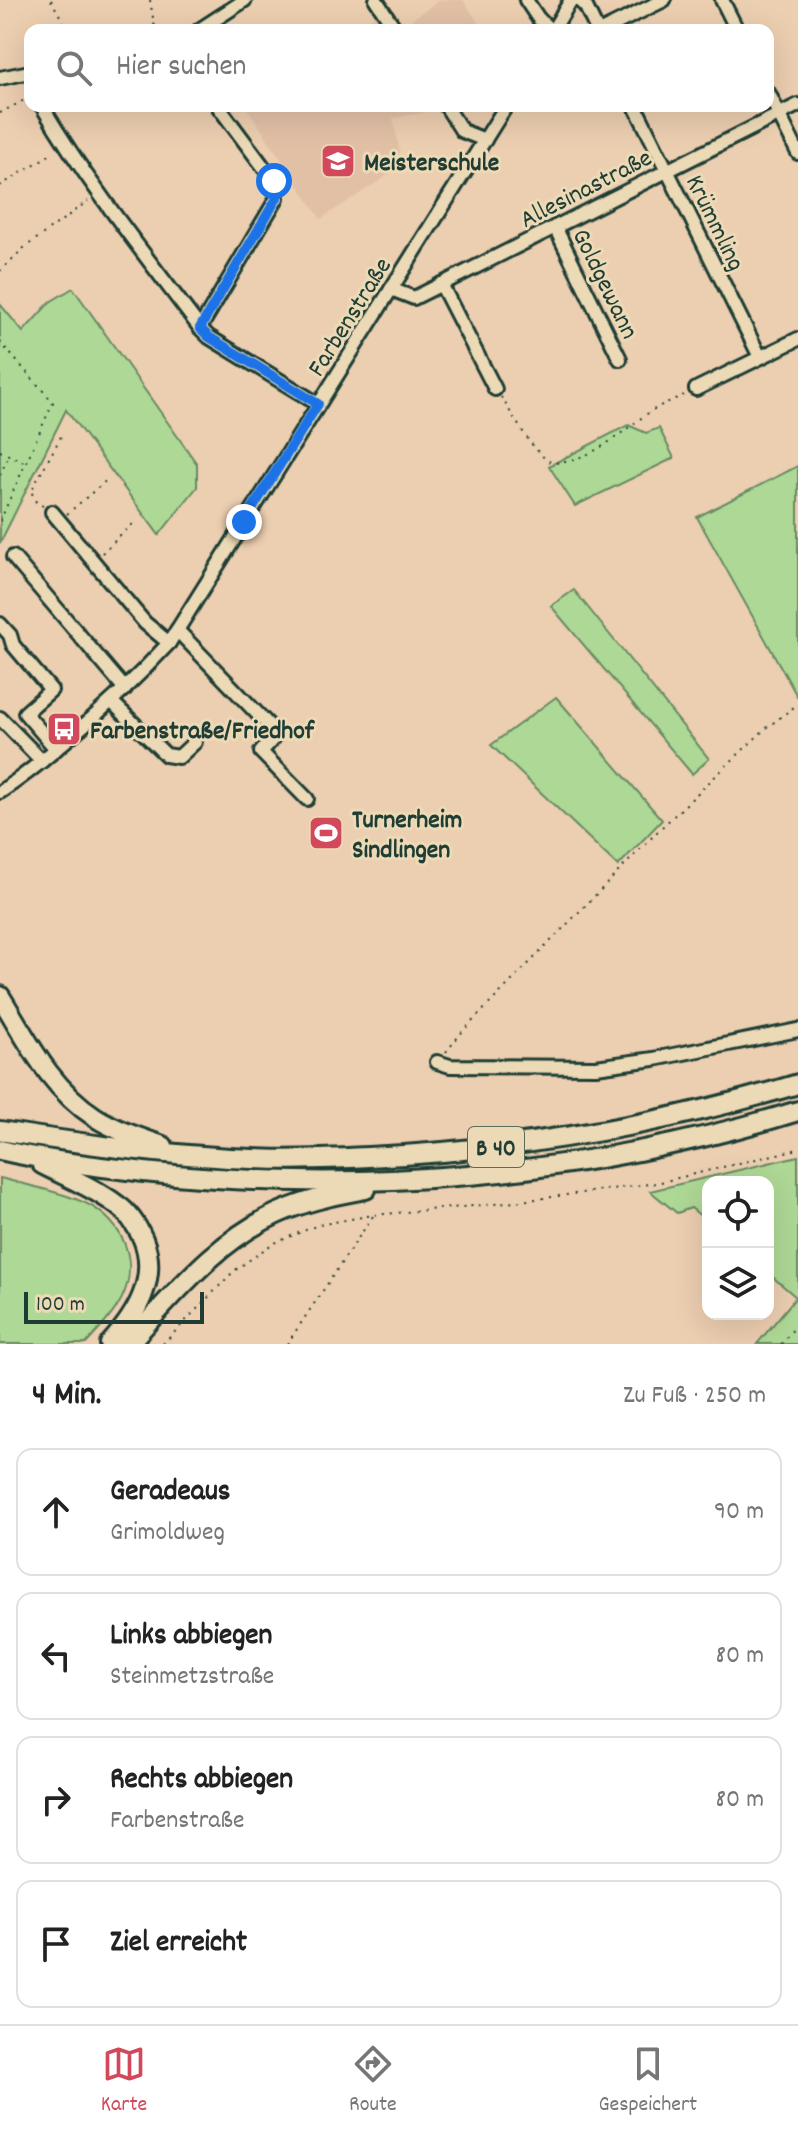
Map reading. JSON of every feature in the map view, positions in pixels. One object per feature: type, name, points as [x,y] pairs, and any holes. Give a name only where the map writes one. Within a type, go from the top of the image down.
[{"type":"highway","points":[[0,996],[45,1071],[76,1103],[116,1128],[188,1156]]},
{"type":"highway","name":"B 40","points":[[0,1131],[98,1147],[188,1156],[257,1160],[411,1155],[560,1139],[625,1128],[798,1084]]},
{"type":"highway","name":"B 40","points":[[0,1150],[29,1157],[163,1174],[251,1180],[412,1179],[549,1167],[631,1153],[712,1136],[798,1111]]},
{"type":"highway","points":[[29,1157],[102,1194],[120,1207],[140,1231],[148,1261],[145,1289],[128,1323],[110,1344]]},
{"type":"highway","points":[[128,1344],[209,1258],[265,1220],[295,1206],[328,1196],[412,1179]]},
{"type":"street","points":[[208,24],[245,0]]},
{"type":"street","points":[[376,0],[392,24]]},
{"type":"street","points":[[526,0],[545,24]]},
{"type":"street","points":[[556,24],[571,0]]},
{"type":"street","points":[[579,0],[596,24]]},
{"type":"street","points":[[613,24],[664,0]]},
{"type":"street","points":[[722,0],[734,24]]},
{"type":"street","points":[[0,78],[24,75]]},
{"type":"street","points":[[774,104],[798,153]]},
{"type":"street","name":"Allesinastraße","points":[[391,289],[414,298],[798,105]]},
{"type":"street","points":[[46,112],[99,193],[200,328],[209,337],[318,404]]},
{"type":"street","points":[[200,328],[277,198],[274,181],[222,112]]},
{"type":"street","points":[[450,112],[462,131],[485,140]]},
{"type":"street","name":"Farbenstraße","points":[[0,792],[112,702],[169,643],[502,112]]},
{"type":"street","name":"Krümmling","points":[[638,112],[760,357]]},
{"type":"street","name":"Goldgewann","points":[[555,227],[620,359]]},
{"type":"street","points":[[441,284],[495,389]]},
{"type":"street","points":[[696,389],[798,339]]},
{"type":"street","points":[[56,516],[145,623],[169,643]]},
{"type":"street","points":[[13,557],[125,689]]},
{"type":"street","points":[[0,624],[10,635],[13,645],[51,690],[25,713],[56,749]]},
{"type":"street","points":[[177,630],[277,734],[261,752],[307,799]]},
{"type":"street","points":[[112,702],[166,755],[179,757],[195,742]]},
{"type":"street","points":[[0,718],[42,761]]},
{"type":"street","points":[[437,1062],[450,1066],[596,1067],[654,1059],[798,1030]]},
{"type":"path","points":[[51,0],[65,24]]},
{"type":"path","points":[[150,0],[154,24]]},
{"type":"path","points":[[0,113],[24,100]]},
{"type":"path","points":[[0,186],[65,145]]},
{"type":"path","points":[[0,271],[24,248],[99,193]]},
{"type":"path","points":[[0,342],[53,402],[0,521]]},
{"type":"path","points":[[495,389],[540,454],[556,463],[578,458],[610,442],[651,412],[696,389]]},
{"type":"path","points":[[63,433],[31,491],[36,502],[56,516],[109,478]]},
{"type":"path","points":[[0,451],[27,463]]},
{"type":"path","points":[[0,475],[9,455]]},
{"type":"path","points":[[94,561],[136,521]]},
{"type":"path","points":[[437,1062],[462,1032],[662,827],[765,729],[798,704]]},
{"type":"path","points":[[163,1344],[234,1271],[272,1244],[318,1225],[373,1215],[506,1203],[657,1183],[798,1149]]},
{"type":"path","points":[[287,1344],[373,1215]]},
{"type":"path","points":[[781,1344],[798,1323]]},
{"type":"shaded area","points":[[440,0],[463,0],[479,24],[405,24]]},
{"type":"shaded area","points":[[377,14],[384,24],[363,24]]},
{"type":"shaded area","name":"Meisterschule","points":[[250,112],[425,112],[393,118],[400,153],[387,169],[390,174],[321,219]]},
{"type":"green space","points":[[73,288],[197,464],[197,487],[159,535],[66,410],[0,543],[0,304],[23,332],[50,302]]},
{"type":"green space","points":[[628,425],[646,433],[659,428],[674,458],[575,506],[549,466]]},
{"type":"green space","points":[[798,466],[798,695],[797,696],[697,517]]},
{"type":"green space","points":[[574,590],[709,759],[692,774],[551,606]]},
{"type":"green space","points":[[556,697],[662,820],[618,866],[491,745]]},
{"type":"green space","points":[[798,1156],[798,1344],[757,1344],[796,1297],[774,1278],[774,1176],[713,1176]]},
{"type":"green space","points":[[0,1178],[59,1193],[93,1207],[116,1227],[123,1240],[128,1254],[127,1285],[114,1312],[86,1344],[0,1344]]},
{"type":"green space","points":[[702,1179],[702,1217],[691,1208],[677,1213],[650,1191]]},
{"type":"place","name":"Meisterschule","points":[[338,161]]},
{"type":"place","name":"Farbenstraße/Friedhof","points":[[64,729]]},
{"type":"place","name":"Turnerheim Sindlingen","points":[[326,833]]},
{"type":"route","points":[[244,522],[318,404],[209,337],[200,328],[277,198],[274,181]]}]
